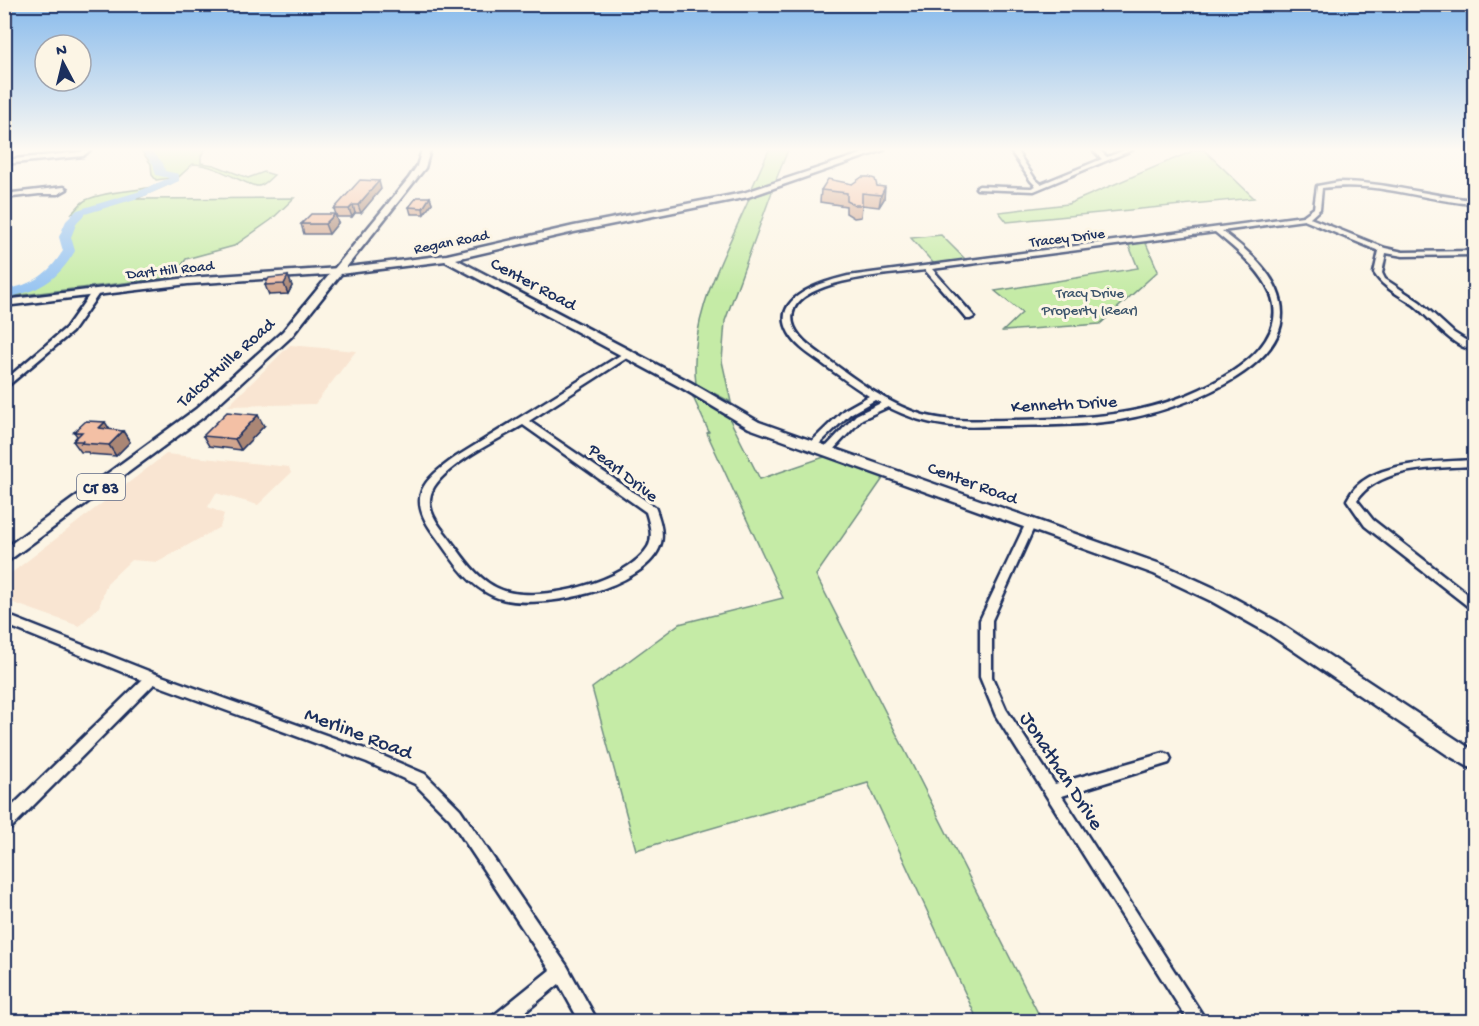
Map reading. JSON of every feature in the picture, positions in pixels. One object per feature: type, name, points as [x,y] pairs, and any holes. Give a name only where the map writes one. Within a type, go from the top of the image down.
[{"type":"main road","name":"Talcottville Road","points":[[4,558],[201,412],[287,334],[398,198]]},
{"type":"street","name":"Regan Road","points":[[340,271],[447,258],[572,229],[730,198]]},
{"type":"street","points":[[1305,218],[1317,209],[1318,198]]},
{"type":"street","points":[[1435,198],[1474,202]]},
{"type":"street","points":[[1305,218],[1383,250],[1403,254],[1474,253]]},
{"type":"street","name":"Tracey Drive","points":[[886,404],[796,340],[788,319],[790,308],[803,293],[827,283],[927,268],[1305,218]]},
{"type":"street","name":"Kenneth Drive","points":[[886,404],[937,422],[1086,421],[1152,411],[1212,386],[1243,369],[1265,348],[1277,326],[1278,308],[1273,290],[1259,269],[1244,251],[1218,231]]},
{"type":"street","points":[[1383,250],[1378,273],[1382,280],[1417,304],[1451,335],[1470,346]]},
{"type":"street","name":"Center Road","points":[[447,258],[754,425],[1160,570],[1253,615],[1308,649],[1436,738],[1474,761]]},
{"type":"street","points":[[927,268],[970,317]]},
{"type":"street","name":"Dart Hill Road","points":[[4,303],[188,281],[340,271]]},
{"type":"street","points":[[4,386],[69,330],[96,292]]},
{"type":"street","name":"Pearl Drive","points":[[523,421],[651,510],[657,528],[654,548],[638,566],[618,580],[546,598],[501,595],[483,586],[469,573],[429,520],[424,508],[424,496],[431,483],[444,470],[627,354]]},
{"type":"street","points":[[813,445],[847,412],[876,396]]},
{"type":"street","points":[[828,450],[859,417],[886,404]]},
{"type":"street","points":[[1474,463],[1433,466],[1378,476],[1356,489],[1352,501],[1369,523],[1474,605]]},
{"type":"street","name":"Jonathan Drive","points":[[1031,523],[986,620],[986,677],[1001,712],[1199,1022]]},
{"type":"street","name":"Merline Road","points":[[4,619],[152,678],[371,758],[420,779],[455,814],[561,972],[590,1022]]},
{"type":"street","points":[[4,825],[152,678]]},
{"type":"street","points":[[1052,792],[1164,759]]},
{"type":"street","points":[[499,1022],[561,972]]},
{"type":"shaded area","points":[[290,345],[356,351],[315,404],[228,406]]},
{"type":"shaded area","points":[[166,454],[289,467],[291,473],[258,505],[216,493],[208,507],[224,514],[220,527],[158,562],[131,560],[107,583],[99,607],[79,626],[5,600],[5,578]]},
{"type":"green space","points":[[91,198],[294,198],[271,220],[234,246],[186,259],[174,277],[5,297],[5,294],[36,286],[57,270],[69,251],[65,238],[78,214],[72,213],[84,201]]},
{"type":"green space","points":[[750,198],[770,198],[725,321],[722,361],[731,402],[696,384],[697,335],[719,265]]},
{"type":"green space","points":[[1082,198],[1254,198],[1007,222],[999,212],[1068,204]]},
{"type":"green space","points":[[941,235],[967,261],[935,265],[911,238]]},
{"type":"green space","name":"Tracy Drive Property (Rear)","points":[[1145,241],[1158,271],[1100,324],[1003,331],[1022,313],[995,291],[1138,268],[1128,243]]},
{"type":"green space","points":[[693,397],[728,416],[760,479],[827,456],[884,477],[816,575],[1042,1021],[978,1021],[868,783],[636,850],[592,688],[679,624],[783,598],[711,442],[707,433],[709,432]]},
{"type":"building","points":[[344,198],[364,198],[358,205],[353,205],[349,209],[334,209]]},
{"type":"building","points":[[416,198],[429,198],[423,208],[409,207]]},
{"type":"building","points":[[847,198],[862,198],[862,205],[855,205],[847,201]]},
{"type":"building","points":[[311,214],[335,214],[325,224],[301,224]]},
{"type":"building","points":[[288,276],[284,284],[265,285],[269,278]]},
{"type":"building","points":[[227,412],[258,415],[235,439],[203,436]]},
{"type":"building","points":[[86,421],[105,422],[99,428],[123,431],[109,445],[73,441],[82,432],[74,432]]},
{"type":"waterway","points":[[4,294],[35,286],[57,270],[69,251],[65,237],[72,221],[81,212],[128,198]]}]
